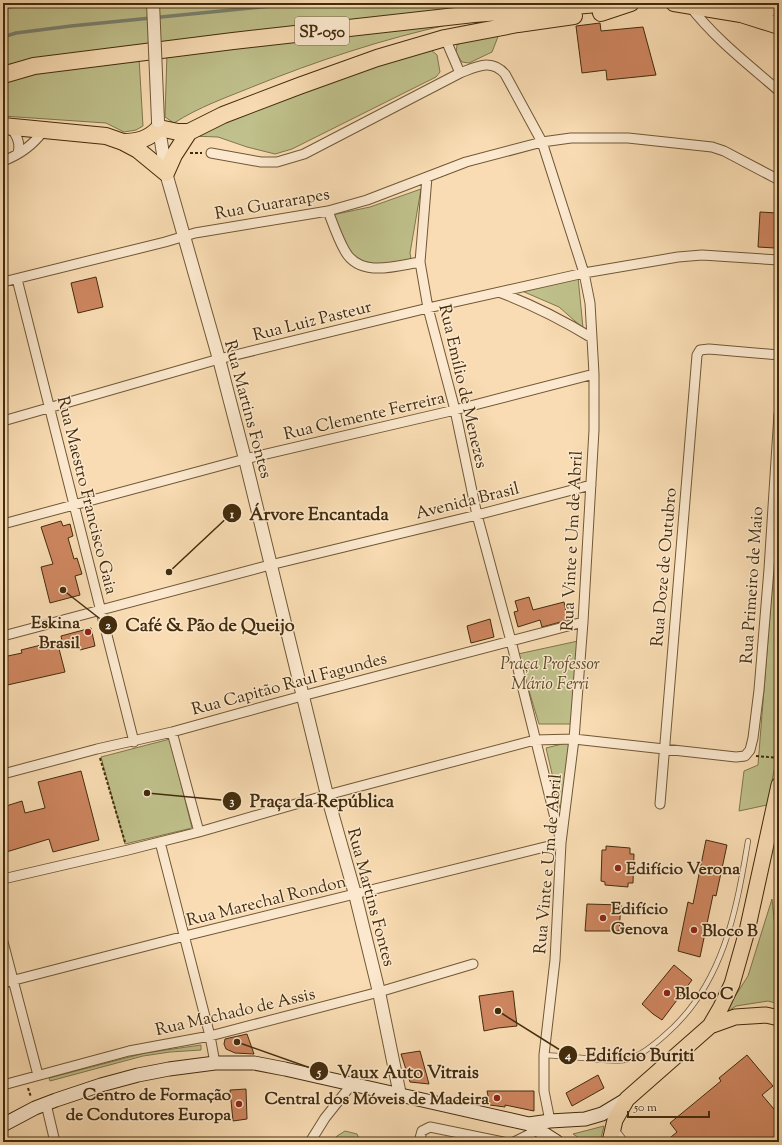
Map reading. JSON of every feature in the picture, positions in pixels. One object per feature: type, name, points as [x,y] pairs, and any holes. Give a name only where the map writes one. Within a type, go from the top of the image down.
[{"type":"highway","name":"SP-050","points":[[3,75],[34,66],[233,41],[474,14],[611,3]]},
{"type":"highway","points":[[123,142],[136,142],[145,139],[154,134],[159,125],[178,132],[189,132],[223,115],[299,86],[377,58],[445,38],[518,24],[601,13],[631,3]]},
{"type":"highway","points":[[687,5],[720,3]]},
{"type":"highway","points":[[738,3],[779,8]]},
{"type":"highway","points":[[687,5],[741,14],[779,26]]},
{"type":"highway","points":[[3,64],[34,66]]},
{"type":"highway","points":[[6,126],[106,136],[123,142],[138,150],[166,173],[174,155],[189,132]]},
{"type":"main road","points":[[534,1127],[550,1121],[575,1121],[596,1116],[627,1099],[710,1026],[732,984],[747,931],[779,785]]},
{"type":"main road","points":[[710,1026],[735,1017],[766,1015],[779,1018]]},
{"type":"main road","points":[[3,1126],[46,1104],[101,1085],[138,1075],[215,1063],[254,1063],[352,1084],[534,1127],[557,1142]]},
{"type":"main road","points":[[610,1142],[619,1113],[627,1099]]},
{"type":"street","name":"Rua Martins Fontes","points":[[153,3],[159,125],[166,173],[219,359],[245,459],[302,696],[327,795],[355,894],[379,992],[400,1095]]},
{"type":"street","points":[[687,5],[714,34],[751,69],[779,91]]},
{"type":"street","points":[[211,153],[261,162],[277,162],[304,154],[460,73],[445,38]]},
{"type":"street","name":"Rua Vinte e Um de Abril","points":[[460,73],[484,65],[491,65],[496,66],[505,74],[542,142],[584,273],[590,303],[594,374],[594,430],[583,622],[574,739],[561,843],[555,960],[544,1055],[544,1091],[550,1121]]},
{"type":"street","points":[[6,126],[15,134],[19,141],[20,149],[18,154]]},
{"type":"street","points":[[3,161],[18,154],[39,137],[44,130]]},
{"type":"street","name":"Rua Guararapes","points":[[3,282],[195,233],[328,211],[367,200],[466,162],[542,142],[571,138],[628,138],[703,146],[724,151],[779,180]]},
{"type":"street","name":"Rua Emílio de Menezes","points":[[427,177],[420,262],[428,308],[455,410],[478,515],[561,843]]},
{"type":"street","points":[[328,211],[346,252],[356,263],[364,267],[374,268],[420,262]]},
{"type":"street","name":"Rua Luiz Pasteur","points":[[3,421],[219,359],[428,308],[584,273],[678,257],[702,255],[779,260]]},
{"type":"street","name":"Rua Maestro Francisco Gaia","points":[[17,279],[134,742]]},
{"type":"street","points":[[499,292],[554,315],[592,338]]},
{"type":"street","name":"Rua Doze de Outubro","points":[[660,804],[697,355],[700,350],[716,349],[779,354]]},
{"type":"street","name":"Rua Clemente Ferreira","points":[[3,524],[245,459],[455,410],[594,374]]},
{"type":"street","name":"Rua Primeiro de Maio","points":[[745,756],[750,750],[753,738],[759,690],[779,414]]},
{"type":"street","name":"Avenida Brasil","points":[[3,636],[270,565],[478,515],[591,485]]},
{"type":"street","name":"Rua Capitão Raul Fagundes","points":[[3,774],[97,749],[134,742],[583,622]]},
{"type":"street","points":[[172,732],[199,832]]},
{"type":"street","points":[[3,879],[199,832],[327,795],[535,740],[574,739],[736,757],[745,756]]},
{"type":"street","points":[[160,842],[210,1036],[215,1063]]},
{"type":"street","name":"Rua Marechal Rondon","points":[[3,983],[185,936],[561,843]]},
{"type":"street","points":[[3,942],[38,1075]]},
{"type":"street","name":"Rua Machado de Assis","points":[[3,1085],[129,1051],[210,1036],[379,992],[473,964]]},
{"type":"street","points":[[310,1142],[325,1118],[352,1084]]},
{"type":"street","points":[[46,1104],[55,1142]]},
{"type":"street","points":[[419,1142],[422,1131],[430,1127],[503,1142]]},
{"type":"street","points":[[514,1142],[534,1127]]},
{"type":"lane","points":[[544,1055],[614,1060],[629,1059],[642,1053],[656,1043],[686,1014],[700,996],[714,972],[724,945],[737,901],[748,841]]},
{"type":"lane","points":[[614,1126],[626,1142]]},
{"type":"path","points":[[174,155],[197,152],[211,153]]},
{"type":"path","points":[[97,749],[128,850]]},
{"type":"path","points":[[745,756],[779,758]]},
{"type":"path","points":[[28,1087],[32,1100]]},
{"type":"green space","points":[[48,3],[541,3],[3,65],[3,9]]},
{"type":"green space","points":[[451,24],[350,51],[301,68],[212,103],[174,123],[165,117],[167,53]]},
{"type":"green space","points":[[499,34],[492,52],[469,63],[462,62],[456,53],[457,45],[463,42]]},
{"type":"green space","points":[[431,50],[437,55],[440,72],[436,77],[292,149],[275,154],[247,147],[218,137],[191,136],[236,115],[417,52]]},
{"type":"green space","points":[[139,58],[143,126],[136,130],[124,132],[106,123],[3,116],[3,81],[35,74]]},
{"type":"green space","points":[[421,189],[410,253],[411,259],[388,265],[369,266],[354,258],[343,242],[332,215],[370,207]]},
{"type":"green space","points":[[578,277],[583,328],[559,307],[522,291]]},
{"type":"green space","points":[[779,499],[779,747],[767,805],[739,811],[744,771],[758,765]]},
{"type":"green space","name":"Praça Professor Mário Ferri","points":[[578,641],[571,724],[539,724],[518,654]]},
{"type":"green space","points":[[170,739],[192,828],[125,844],[101,757]]},
{"type":"green space","points":[[570,742],[561,812],[546,748]]},
{"type":"green space","points":[[772,899],[779,948],[779,1004],[768,1001],[736,1006],[723,1015],[748,976]]},
{"type":"green space","points":[[201,1045],[201,1050],[170,1052],[143,1056],[50,1081],[49,1078],[145,1053]]},
{"type":"green space","points":[[604,1126],[600,1142],[585,1142],[573,1134]]},
{"type":"green space","points":[[345,1131],[357,1134],[361,1142],[332,1142],[337,1136]]},
{"type":"building","points":[[600,23],[601,31],[643,27],[656,75],[607,80],[606,70],[582,73],[576,26]]},
{"type":"building","points":[[760,212],[777,213],[775,248],[758,247]]},
{"type":"building","points":[[96,277],[103,307],[78,313],[71,283]]},
{"type":"building","points":[[61,521],[63,526],[70,524],[73,536],[68,538],[74,559],[77,558],[82,574],[75,576],[80,595],[50,603],[41,567],[53,564],[41,527]]},
{"type":"building","points":[[529,597],[533,610],[564,602],[568,620],[542,627],[540,620],[518,627],[514,612],[518,611],[515,601]]},
{"type":"building","points":[[490,619],[494,637],[471,643],[467,626]]},
{"type":"building","points":[[91,628],[95,646],[80,650],[78,642],[63,646],[61,636]]},
{"type":"building","points":[[57,641],[65,672],[3,686],[3,657],[22,653],[21,650]]},
{"type":"building","points":[[81,771],[99,840],[53,852],[49,839],[3,853],[3,807],[22,801],[25,813],[45,808],[38,782]]},
{"type":"building","points":[[706,840],[727,845],[716,896],[713,895],[700,957],[678,951],[688,902],[693,904]]},
{"type":"building","name":"Edifício Verona","points":[[606,846],[630,848],[630,854],[634,854],[633,883],[628,883],[628,887],[605,885],[605,882],[601,881],[602,850],[606,850]]},
{"type":"building","name":"Edifício Genova","points":[[587,904],[621,905],[619,931],[585,931]]},
{"type":"building","name":"Bloco C","points":[[674,965],[692,980],[662,1020],[642,1004]]},
{"type":"building","points":[[513,991],[517,1026],[484,1031],[479,996]]},
{"type":"building","points":[[247,1034],[254,1054],[235,1053],[226,1049],[224,1044],[225,1039]]},
{"type":"building","points":[[420,1051],[429,1084],[410,1082],[401,1054]]},
{"type":"building","points":[[747,1055],[773,1086],[762,1095],[779,1115],[779,1142],[665,1142],[677,1132],[670,1123],[721,1081],[719,1078]]},
{"type":"building","points":[[598,1075],[604,1088],[572,1106],[566,1093]]},
{"type":"building","name":"Centro de Formação de Condutores Europa","points":[[246,1089],[247,1119],[233,1121],[230,1090]]},
{"type":"building","points":[[487,1091],[534,1091],[534,1111],[505,1105],[505,1107],[490,1105]]},
{"type":"waterway","points":[[3,37],[16,33],[71,26],[300,3]]},
{"type":"place","name":"Árvore Encantada","points":[[169,572]]},
{"type":"place","name":"Café & Pão de Queijo","points":[[63,590]]},
{"type":"place","name":"Eskina Brasil","points":[[88,632]]},
{"type":"place","name":"Praça da República","points":[[147,793]]},
{"type":"place","name":"Edifício Verona","points":[[618,868]]},
{"type":"place","name":"Edifício Genova","points":[[603,918]]},
{"type":"place","name":"Bloco B","points":[[694,930]]},
{"type":"place","name":"Bloco C","points":[[667,993]]},
{"type":"place","name":"Edifício Buriti","points":[[498,1011]]},
{"type":"place","name":"Vaux Auto Vitrais","points":[[237,1042]]},
{"type":"place","name":"Central dos Móveis de Madeira","points":[[497,1098]]},
{"type":"place","name":"Centro de Formação de Condutores Europa","points":[[239,1104]]}]
